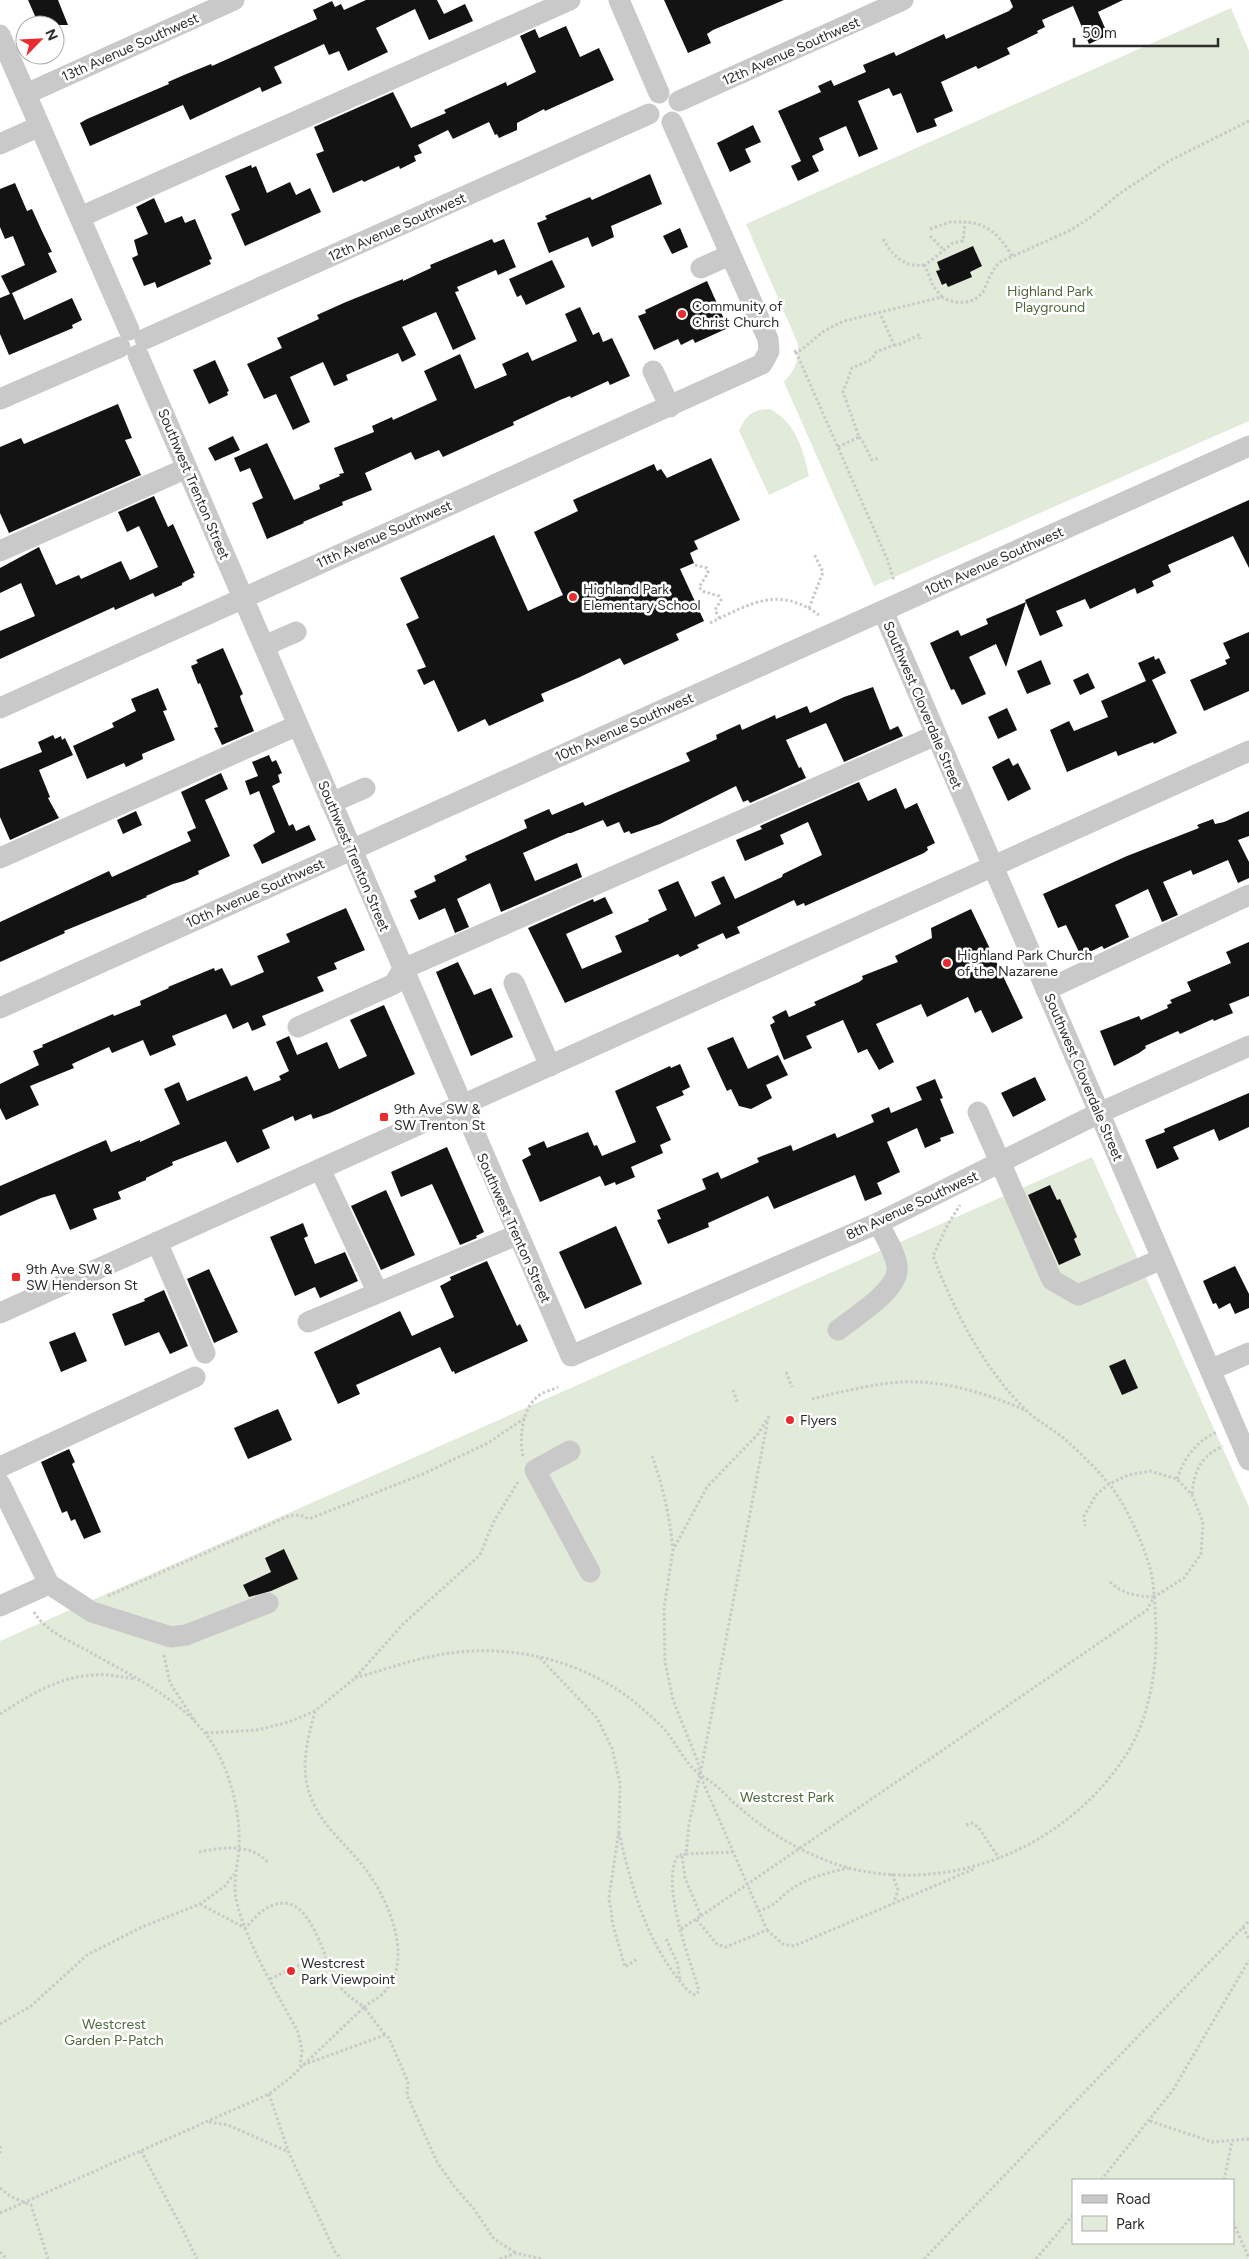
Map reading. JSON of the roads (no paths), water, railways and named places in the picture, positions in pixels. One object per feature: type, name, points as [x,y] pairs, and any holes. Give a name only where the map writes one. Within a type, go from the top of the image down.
[{"type":"street","name":"13th Avenue Southwest","points":[[26,94],[234,0]]},
{"type":"street","points":[[80,218],[570,0]]},
{"type":"street","points":[[619,0],[669,97],[680,113],[672,122],[659,123],[650,114],[648,106],[650,100],[669,97]]},
{"type":"street","name":"12th Avenue Southwest","points":[[669,97],[903,0]]},
{"type":"street","name":"Southwest Trenton Street","points":[[0,35],[461,1106],[571,1356]]},
{"type":"street","name":"12th Avenue Southwest","points":[[0,399],[133,343],[650,114]]},
{"type":"street","points":[[672,122],[730,255],[701,268]]},
{"type":"street","points":[[0,144],[40,126]]},
{"type":"street","name":"11th Avenue Southwest","points":[[0,708],[762,364],[769,351],[768,339],[730,255]]},
{"type":"street","points":[[653,371],[670,407]]},
{"type":"street","name":"10th Avenue Southwest","points":[[0,1008],[1249,446]]},
{"type":"street","points":[[0,552],[187,468]]},
{"type":"street","name":"Southwest Cloverdale Street","points":[[883,611],[1249,1460]]},
{"type":"street","points":[[264,646],[296,632]]},
{"type":"street","points":[[0,858],[298,725]]},
{"type":"street","points":[[298,1026],[394,984],[403,969],[936,735]]},
{"type":"street","points":[[0,1313],[1249,751]]},
{"type":"street","points":[[332,803],[365,788]]},
{"type":"street","points":[[1046,990],[1249,895]]},
{"type":"street","points":[[514,983],[550,1066]]},
{"type":"street","name":"8th Avenue Southwest","points":[[571,1356],[878,1223],[1099,1113],[1249,1046]]},
{"type":"street","points":[[978,1112],[1052,1280],[1078,1296],[1162,1259]]},
{"type":"street","points":[[320,1169],[378,1292]]},
{"type":"street","points":[[838,1330],[885,1293],[897,1275],[898,1267],[878,1223]]},
{"type":"street","points":[[308,1322],[517,1235]]},
{"type":"street","points":[[157,1242],[206,1353]]},
{"type":"street","points":[[1210,1370],[1249,1353]]},
{"type":"street","points":[[0,1467],[195,1377]]},
{"type":"street","points":[[570,1451],[533,1471],[590,1572]]},
{"type":"street","points":[[0,1484],[49,1584],[84,1607],[106,1618],[171,1636],[186,1635],[268,1603]]},
{"type":"street","points":[[0,1606],[49,1584]]},
{"type":"place","name":"Community of Christ Church","points":[[682,314]]},
{"type":"place","name":"Highland Park Elementary School","points":[[573,597]]},
{"type":"place","name":"Highland Park Church of the Nazarene","points":[[947,963]]},
{"type":"place","name":"9th Ave SW & SW Trenton St","points":[[384,1117]]},
{"type":"place","name":"9th Ave SW & SW Henderson St","points":[[16,1277]]},
{"type":"place","name":"Flyers","points":[[790,1420]]},
{"type":"place","name":"Westcrest Park Viewpoint","points":[[291,1971]]},
{"type":"park label","name":"Highland Park Playground","points":[[1050,300]]},
{"type":"park label","name":"Westcrest Park","points":[[787,1797]]},
{"type":"park label","name":"Westcrest Garden P-Patch","points":[[114,2032]]}]
